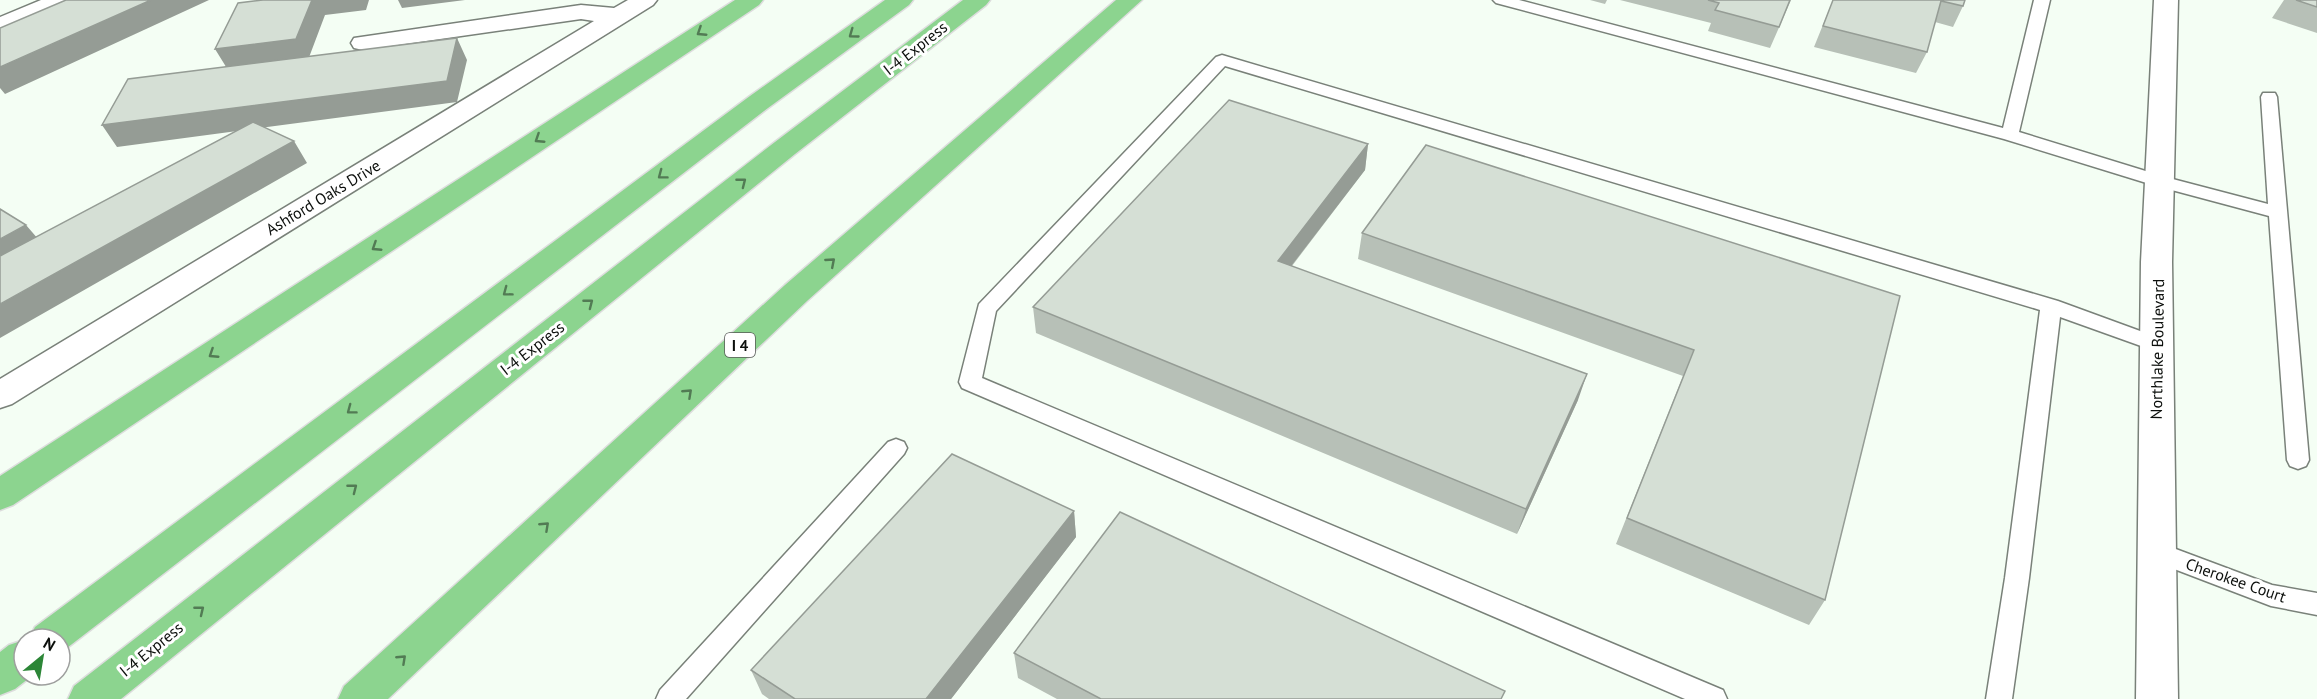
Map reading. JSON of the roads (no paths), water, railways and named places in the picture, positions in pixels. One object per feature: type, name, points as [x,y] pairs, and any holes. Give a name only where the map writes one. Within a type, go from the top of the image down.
[{"type":"highway","points":[[0,495],[750,0]]},
{"type":"highway","points":[[65,627],[750,109],[901,0]]},
{"type":"highway","name":"I-4 Express","points":[[89,699],[748,178],[978,0]]},
{"type":"highway","name":"I 4","points":[[359,699],[796,293],[1130,0]]},
{"type":"street","points":[[0,26],[62,0]]},
{"type":"street","name":"Ashford Oaks Drive","points":[[0,395],[645,0]]},
{"type":"street","name":"Northlake Boulevard","points":[[2157,699],[2155,344],[2160,90],[2166,0]]},
{"type":"street","points":[[363,43],[564,13],[581,12],[618,16]]},
{"type":"lane","points":[[1501,0],[2010,135],[2159,181],[2279,213]]},
{"type":"lane","points":[[2010,135],[2042,0]]},
{"type":"lane","points":[[1714,699],[970,382],[986,309],[1222,60],[2051,306],[2155,344]]},
{"type":"lane","points":[[2269,97],[2298,460]]},
{"type":"lane","points":[[1999,699],[2017,578],[2051,306]]},
{"type":"lane","points":[[669,699],[896,448]]},
{"type":"lane","name":"Cherokee Court","points":[[2157,552],[2271,595],[2317,604]]}]
